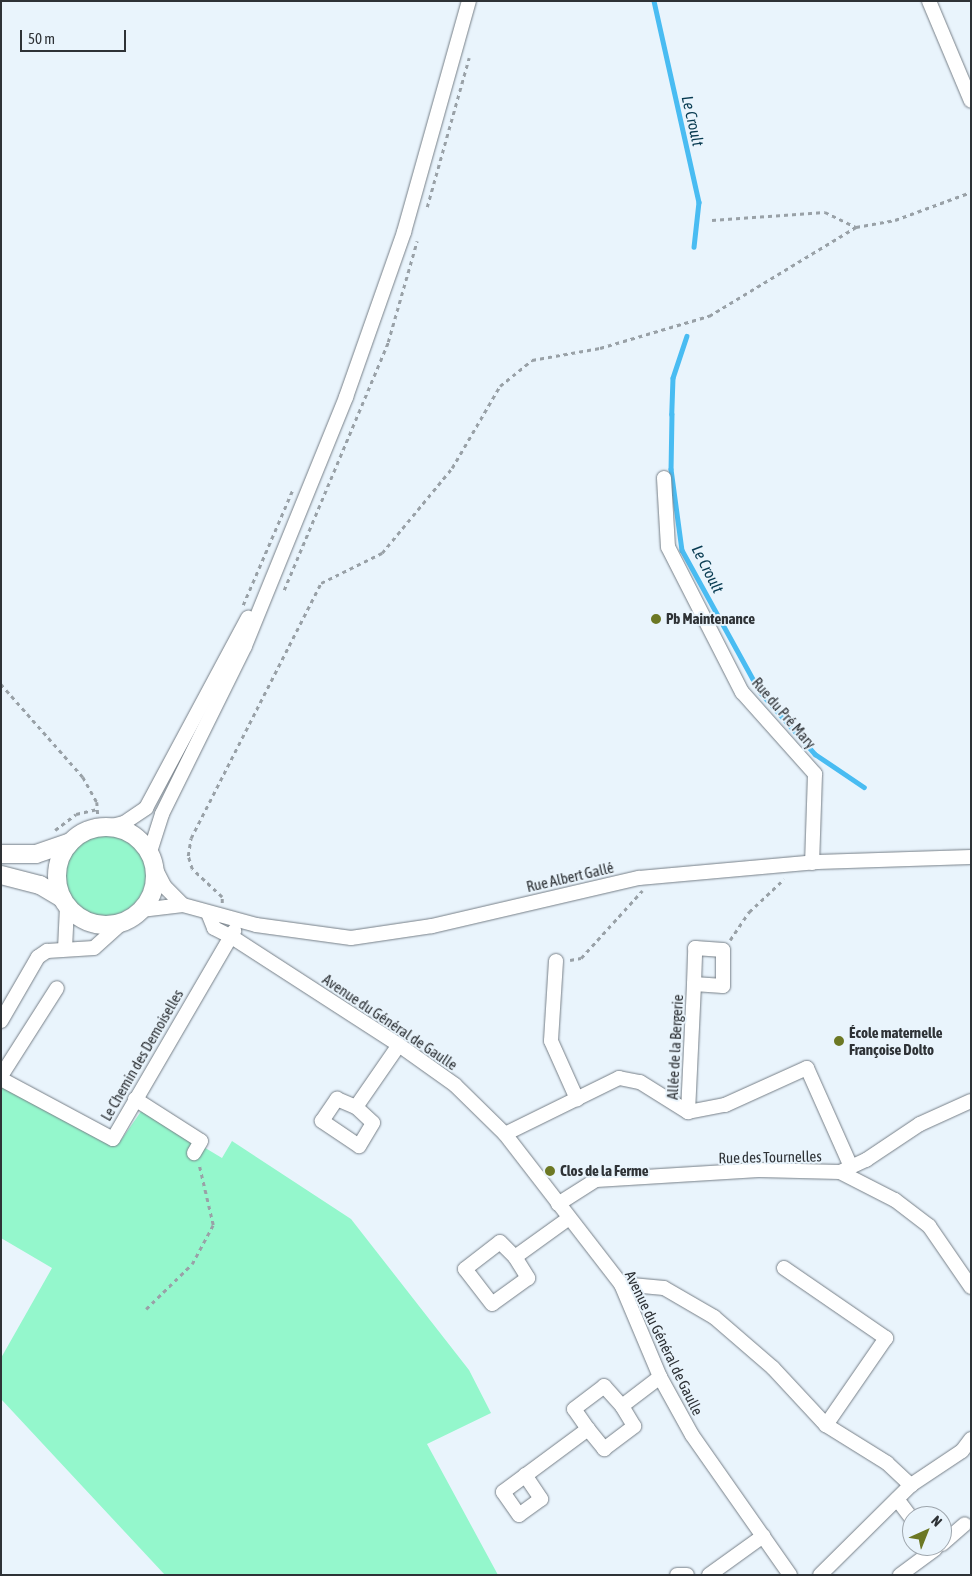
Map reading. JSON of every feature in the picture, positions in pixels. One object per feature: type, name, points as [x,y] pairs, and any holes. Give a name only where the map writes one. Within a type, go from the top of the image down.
[{"type":"main road","points":[[1,854],[36,854],[70,842],[87,831],[108,827],[134,836],[151,859],[154,885],[141,910],[124,921],[90,922],[40,885],[1,875]]},
{"type":"main road","points":[[65,902],[57,869],[70,842]]},
{"type":"street","points":[[183,905],[164,886],[151,859],[162,814],[226,689],[346,397],[404,232],[469,1]]},
{"type":"street","points":[[929,1],[971,101]]},
{"type":"street","name":"Rue du Pré Mary","points":[[664,478],[672,556],[742,692],[815,774],[806,863]]},
{"type":"street","points":[[108,827],[132,819],[149,804],[270,579]]},
{"type":"street","name":"Rue Albert Gallé","points":[[183,905],[227,926],[320,937],[351,938],[432,926],[654,877],[806,863],[971,857]]},
{"type":"street","points":[[65,902],[70,949]]},
{"type":"street","points":[[141,910],[183,905]]},
{"type":"street","points":[[1,1021],[38,957],[70,949],[94,948],[124,921]]},
{"type":"street","name":"Avenue du Général de Gaulle","points":[[227,926],[455,1086],[505,1134],[621,1284],[660,1377],[692,1435],[790,1575]]},
{"type":"street","name":"Le Chemin des Demoiselles","points":[[1,1077],[113,1139],[227,926]]},
{"type":"street","name":"Allée de la Bergerie","points":[[688,1112],[694,984],[696,948],[723,950],[723,986],[694,984]]},
{"type":"street","points":[[556,961],[551,1042],[577,1099]]},
{"type":"street","points":[[1,1077],[57,988]]},
{"type":"street","points":[[356,1107],[399,1045]]},
{"type":"street","points":[[505,1134],[619,1078],[640,1082],[688,1112],[725,1105],[807,1068],[846,1169],[895,1200],[929,1226],[971,1286]]},
{"type":"street","points":[[135,1099],[201,1141],[194,1153]]},
{"type":"street","points":[[846,1169],[920,1124],[971,1102]]},
{"type":"street","name":"Rue des Tournelles","points":[[558,1204],[596,1180],[758,1170],[846,1169]]},
{"type":"street","points":[[515,1257],[569,1218]]},
{"type":"street","points":[[500,1242],[515,1257],[528,1278],[492,1304],[465,1269],[500,1242]]},
{"type":"street","points":[[784,1268],[886,1338],[826,1425]]},
{"type":"street","points":[[621,1284],[664,1288],[714,1317],[773,1368],[826,1425],[887,1463],[911,1486]]},
{"type":"street","points":[[622,1406],[660,1377]]},
{"type":"street","points":[[604,1386],[622,1406],[634,1426],[604,1449],[574,1409],[604,1386]]},
{"type":"street","points":[[525,1475],[588,1429]]},
{"type":"street","points":[[820,1575],[911,1486],[962,1451],[971,1439]]},
{"type":"street","points":[[897,1499],[902,1506]]},
{"type":"street","points":[[952,1534],[965,1524]]},
{"type":"street","points":[[709,1575],[763,1536]]},
{"type":"street","points":[[900,1575],[924,1556]]},
{"type":"street","points":[[677,1575],[686,1575]]},
{"type":"path","points":[[227,926],[222,897],[192,869],[188,856],[190,838],[321,583],[382,553],[452,468],[500,386],[532,360],[600,348],[709,316],[856,227],[895,220],[971,192]]},
{"type":"path","points":[[712,220],[825,212],[856,227]]},
{"type":"path","points":[[241,609],[295,482]]},
{"type":"path","points":[[1,684],[82,777],[98,809],[76,814],[48,834]]},
{"type":"path","points":[[723,950],[749,912],[806,863]]},
{"type":"path","points":[[556,961],[581,958],[654,877]]},
{"type":"path","points":[[146,1309],[192,1264],[213,1225],[208,1190],[194,1153]]},
{"type":"green space","points":[[105,834],[121,837],[134,846],[143,859],[146,875],[143,891],[134,904],[121,913],[105,916],[89,913],[76,904],[67,891],[64,875],[67,859],[76,846],[89,837]]},
{"type":"green space","points":[[5,1084],[119,1143],[142,1110],[222,1158],[232,1141],[351,1219],[469,1370],[491,1413],[427,1444],[498,1575],[165,1575],[1,1399],[1,1358],[52,1268],[1,1238],[1,1090]]},
{"type":"waterway","name":"Le Croult","points":[[654,1],[699,202],[694,247]]},
{"type":"waterway","name":"Le Croult","points":[[687,336],[673,378],[672,414],[671,469],[682,550],[760,692],[815,754],[864,787]]},
{"type":"place","name":"Pb Maintenance","points":[[656,619]]},
{"type":"place","name":"École maternelle Françoise Dolto","points":[[839,1041]]},
{"type":"place","name":"Clos de la Ferme","points":[[550,1171]]}]
